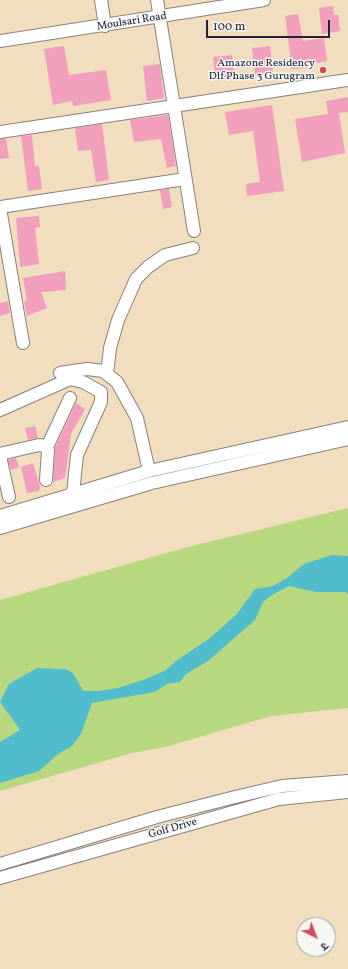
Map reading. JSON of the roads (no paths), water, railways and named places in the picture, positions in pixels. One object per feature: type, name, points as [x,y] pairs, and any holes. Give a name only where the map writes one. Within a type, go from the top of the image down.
[{"type":"street","points":[[100,0],[105,26]]},
{"type":"street","points":[[157,0],[194,231]]},
{"type":"street","name":"Moulsari Road","points":[[0,41],[159,18],[264,0]]},
{"type":"street","points":[[0,132],[348,80]]},
{"type":"street","points":[[23,343],[0,207],[185,179]]},
{"type":"street","points":[[107,374],[110,348],[118,320],[136,279],[148,267],[165,255],[194,248]]},
{"type":"street","points":[[60,373],[87,369],[103,371],[117,382],[137,418],[149,472]]},
{"type":"street","points":[[0,410],[70,379],[83,382],[101,392],[101,402],[77,455],[73,493]]},
{"type":"street","points":[[46,480],[47,448],[70,398]]},
{"type":"street","points":[[0,528],[62,502],[73,493],[149,472],[348,427]]},
{"type":"street","points":[[0,516],[348,439]]},
{"type":"street","points":[[9,497],[0,455],[39,445],[47,448]]},
{"type":"street","name":"Golf Drive","points":[[0,864],[157,817],[282,786],[348,781]]},
{"type":"street","name":"Golf Drive","points":[[0,878],[279,798],[348,792]]},
{"type":"water","points":[[332,555],[348,556],[348,594],[345,592],[316,592],[289,586],[272,595],[263,602],[255,620],[208,661],[186,674],[180,682],[167,684],[155,692],[92,703],[81,734],[72,746],[58,754],[39,771],[0,783],[0,742],[20,730],[0,702],[9,684],[37,668],[65,669],[73,673],[83,691],[98,691],[118,688],[146,679],[166,670],[176,661],[210,638],[237,614],[255,589],[273,586],[287,578],[304,564]]},
{"type":"place","name":"Amazone Residency Dlf Phase 3 Gurugram","points":[[323,70]]}]
